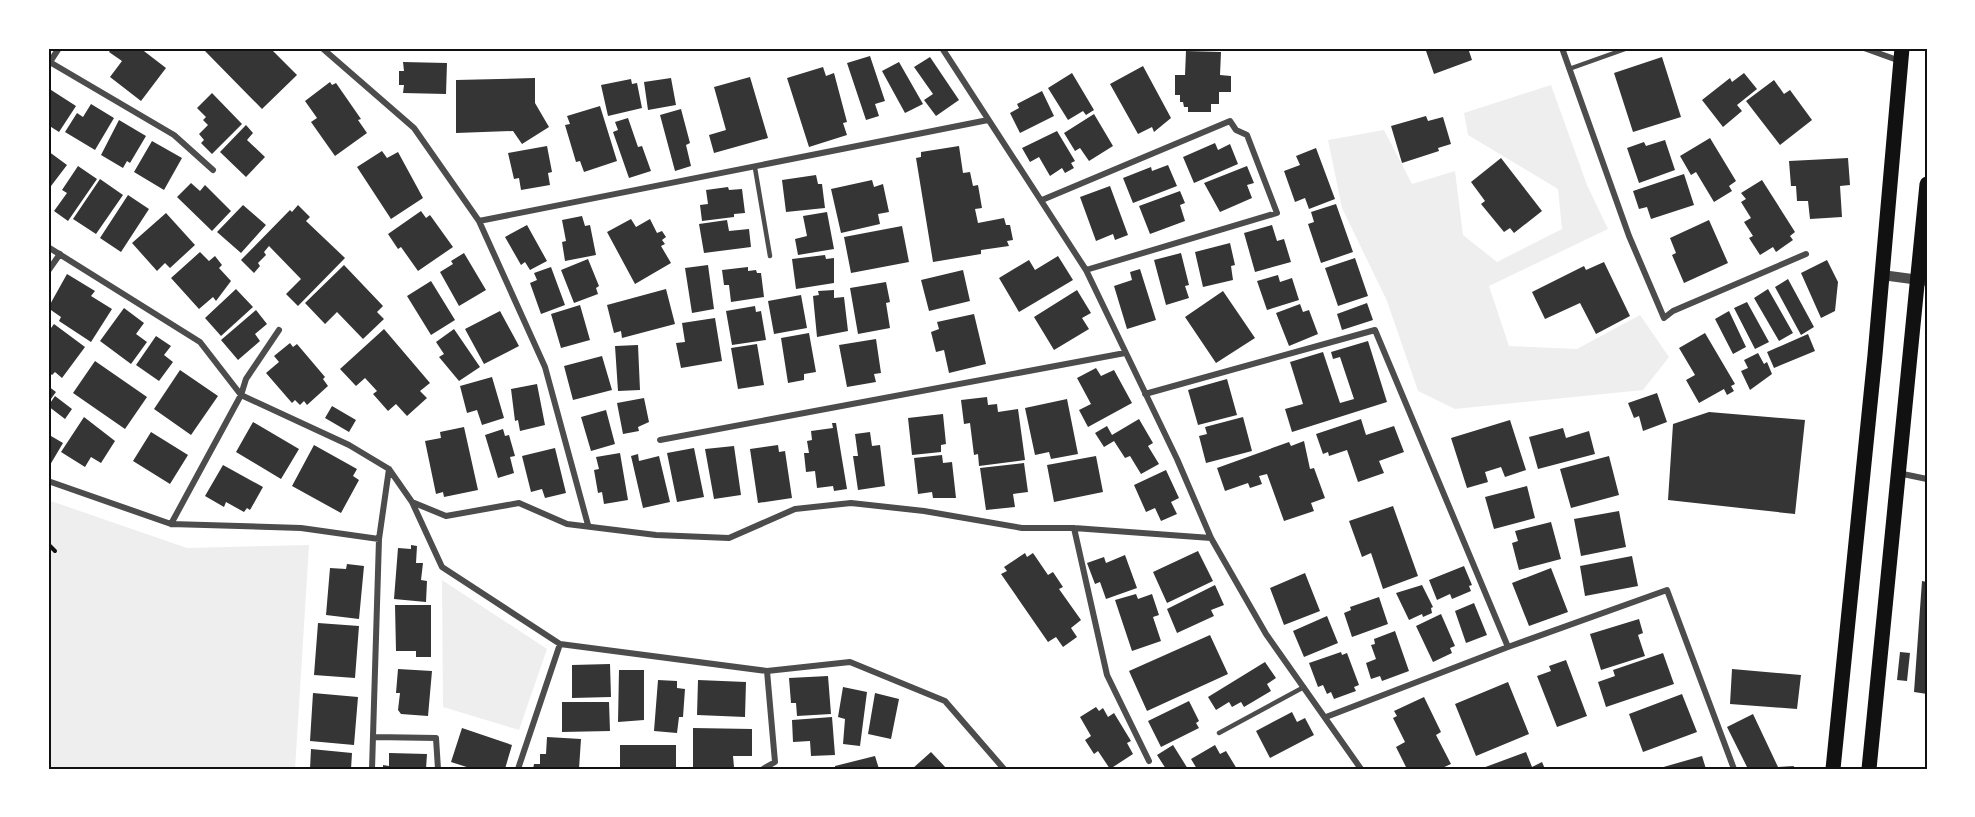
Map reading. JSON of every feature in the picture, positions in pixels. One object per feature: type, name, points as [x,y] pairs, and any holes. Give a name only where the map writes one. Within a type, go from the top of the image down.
[{"type":"main road","points":[[1833,769],[1882,274],[1901,55]]},
{"type":"main road","points":[[1869,769],[1897,473],[1923,281],[1927,184]]},
{"type":"street","points":[[59,48],[49,63],[174,135],[213,170]]},
{"type":"street","points":[[322,48],[414,128],[479,221],[545,367],[588,525]]},
{"type":"street","points":[[942,48],[1086,270],[1177,459],[1211,538],[1266,634],[1326,717],[1360,769]]},
{"type":"street","points":[[1562,48],[1629,236],[1664,318],[1806,254]]},
{"type":"street","points":[[1864,48],[1901,55]]},
{"type":"street","points":[[479,221],[988,120]]},
{"type":"street","points":[[1042,200],[1230,121],[1236,130],[1247,135],[1277,213],[1086,270]]},
{"type":"street","points":[[48,247],[200,342],[241,395],[349,445],[388,469],[412,502],[442,567],[560,644],[767,670],[850,662],[945,701],[1004,769]]},
{"type":"street","points":[[48,271],[60,254]]},
{"type":"street","points":[[1882,274],[1923,281]]},
{"type":"street","points":[[171,524],[241,395],[246,379],[279,330]]},
{"type":"street","points":[[1145,394],[1374,330],[1508,647]]},
{"type":"street","points":[[660,440],[1125,353]]},
{"type":"street","points":[[372,769],[379,539],[388,469]]},
{"type":"street","points":[[1897,473],[1927,479]]},
{"type":"street","points":[[48,481],[171,524],[301,528],[379,539]]},
{"type":"street","points":[[412,502],[446,516],[519,503],[567,524],[588,525],[656,536],[729,538],[795,509],[851,503],[924,511],[1022,528],[1074,528],[1211,538]]},
{"type":"street","points":[[1074,528],[1107,675],[1149,761]]},
{"type":"street","points":[[1326,717],[1508,647],[1666,590],[1734,769]]},
{"type":"street","points":[[518,769],[560,644]]},
{"type":"street","points":[[763,769],[774,762],[767,670]]},
{"type":"street","points":[[374,738],[436,738],[438,769]]},
{"type":"lane","points":[[1569,69],[1628,48]]},
{"type":"lane","points":[[755,168],[770,256]]},
{"type":"lane","points":[[1219,733],[1304,687]]},
{"type":"path","points":[[48,544],[55,551]]},
{"type":"shaded area","points":[[1551,85],[1587,185],[1608,229],[1489,286],[1509,346],[1577,349],[1640,315],[1669,357],[1643,390],[1455,409],[1418,391],[1387,301],[1342,208],[1328,140],[1384,130],[1412,184],[1455,171],[1463,235],[1497,262],[1562,229],[1558,189],[1468,135],[1464,113]]},
{"type":"shaded area","points":[[48,500],[187,548],[309,545],[295,769],[48,769]]},
{"type":"shaded area","points":[[442,580],[547,649],[519,730],[443,707]]},
{"type":"building","points":[[112,48],[140,48],[166,68],[141,101],[110,77],[122,61],[109,52]]},
{"type":"building","points":[[208,48],[270,48],[297,75],[262,109],[205,51]]},
{"type":"building","points":[[1425,48],[1468,48],[1472,60],[1434,74]]},
{"type":"building","points":[[1186,51],[1221,52],[1220,75],[1231,76],[1231,92],[1219,92],[1219,104],[1211,104],[1211,112],[1188,112],[1188,107],[1184,107],[1183,102],[1180,102],[1180,95],[1175,95],[1175,75],[1185,75]]},
{"type":"building","points":[[870,56],[885,101],[875,104],[879,116],[866,120],[847,63]]},
{"type":"building","points":[[930,57],[959,100],[936,116],[924,100],[933,94],[914,67]]},
{"type":"building","points":[[1662,57],[1681,117],[1633,132],[1614,73]]},
{"type":"building","points":[[403,62],[447,63],[446,94],[403,93],[404,85],[399,85],[399,71],[404,71]]},
{"type":"building","points":[[899,62],[923,104],[905,113],[882,71]]},
{"type":"building","points":[[1143,66],[1171,118],[1154,132],[1152,127],[1138,134],[1110,84]]},
{"type":"building","points":[[823,67],[826,76],[834,73],[847,122],[843,123],[847,135],[809,147],[787,78]]},
{"type":"building","points":[[1072,73],[1094,110],[1086,115],[1083,111],[1068,120],[1048,88]]},
{"type":"building","points":[[1744,73],[1757,89],[1737,105],[1742,111],[1723,127],[1702,100],[1730,78],[1732,82]]},
{"type":"building","points":[[750,77],[768,138],[714,153],[709,135],[726,130],[714,87]]},
{"type":"building","points":[[535,78],[535,103],[549,127],[522,144],[513,131],[456,133],[456,80]]},
{"type":"building","points":[[671,78],[676,105],[648,110],[644,82]]},
{"type":"building","points":[[631,79],[632,84],[637,83],[642,108],[608,116],[601,85]]},
{"type":"building","points":[[1774,80],[1784,94],[1790,90],[1812,120],[1780,145],[1746,101]]},
{"type":"building","points":[[330,82],[332,85],[336,83],[361,119],[358,120],[367,133],[335,156],[311,122],[317,118],[305,101]]},
{"type":"building","points":[[48,88],[76,106],[59,132],[48,125]]},
{"type":"building","points":[[1042,91],[1054,116],[1020,133],[1010,113],[1019,108],[1017,104]]},
{"type":"building","points":[[212,93],[242,124],[212,154],[201,143],[204,140],[199,134],[208,125],[203,120],[206,117],[197,108]]},
{"type":"building","points":[[91,104],[114,118],[95,150],[65,132],[77,113],[83,117]]},
{"type":"building","points":[[600,106],[617,161],[584,172],[580,161],[576,162],[565,125],[570,124],[567,116]]},
{"type":"building","points":[[681,109],[690,143],[686,145],[691,166],[675,171],[660,115]]},
{"type":"building","points":[[1094,114],[1113,146],[1089,161],[1080,148],[1075,151],[1064,133]]},
{"type":"building","points":[[1426,116],[1428,121],[1443,117],[1451,144],[1438,148],[1439,151],[1402,163],[1391,126]]},
{"type":"building","points":[[628,118],[638,147],[642,146],[651,171],[629,178],[613,132],[618,130],[615,122]]},
{"type":"building","points":[[119,120],[146,136],[130,163],[127,161],[123,168],[101,155]]},
{"type":"building","points":[[246,125],[253,133],[247,140],[265,157],[246,177],[220,152]]},
{"type":"building","points":[[1057,131],[1075,161],[1071,163],[1074,168],[1065,173],[1062,168],[1050,176],[1039,157],[1030,162],[1022,148]]},
{"type":"building","points":[[1710,138],[1736,181],[1729,186],[1732,191],[1714,202],[1696,172],[1691,175],[1680,156]]},
{"type":"building","points":[[1665,140],[1675,170],[1639,183],[1627,148],[1644,142],[1646,146]]},
{"type":"building","points":[[152,141],[182,158],[164,190],[134,172]]},
{"type":"building","points":[[1215,143],[1218,150],[1230,144],[1238,164],[1194,183],[1183,157]]},
{"type":"building","points":[[547,146],[552,172],[548,173],[550,185],[521,190],[519,178],[514,179],[508,153]]},
{"type":"building","points":[[959,146],[963,173],[970,172],[973,186],[978,185],[982,208],[975,209],[978,223],[1004,218],[1006,225],[1010,225],[1013,240],[1007,241],[1009,246],[981,250],[981,254],[933,262],[916,158],[921,157],[921,152]]},
{"type":"building","points":[[1316,148],[1335,199],[1309,209],[1305,198],[1295,202],[1284,171],[1300,165],[1296,156]]},
{"type":"building","points":[[48,151],[67,165],[48,190]]},
{"type":"building","points":[[382,151],[387,158],[398,152],[423,198],[391,219],[357,167]]},
{"type":"building","points":[[1501,158],[1542,211],[1514,233],[1510,228],[1504,232],[1481,204],[1485,201],[1471,182]]},
{"type":"building","points":[[1848,158],[1850,185],[1840,186],[1842,217],[1810,219],[1808,201],[1797,201],[1796,186],[1791,186],[1789,161]]},
{"type":"building","points":[[1168,165],[1177,186],[1133,203],[1123,178],[1151,167],[1152,171]]},
{"type":"building","points":[[78,166],[97,179],[68,221],[54,211],[67,193],[62,190]]},
{"type":"building","points":[[1247,166],[1254,183],[1247,185],[1252,198],[1220,212],[1204,183]]},
{"type":"building","points":[[1684,174],[1694,205],[1651,219],[1647,207],[1639,209],[1633,191]]},
{"type":"building","points":[[816,175],[818,184],[822,184],[825,208],[786,212],[782,180]]},
{"type":"building","points":[[100,179],[123,195],[96,234],[73,219]]},
{"type":"building","points":[[872,180],[874,187],[883,184],[889,212],[878,214],[880,224],[841,233],[831,189]]},
{"type":"building","points":[[1762,180],[1795,232],[1790,236],[1793,240],[1776,252],[1773,247],[1760,255],[1749,238],[1753,236],[1744,222],[1751,218],[1741,202],[1746,199],[1741,193]]},
{"type":"building","points":[[191,183],[200,191],[205,185],[231,211],[212,231],[177,197]]},
{"type":"building","points":[[1110,186],[1128,235],[1115,240],[1113,234],[1096,241],[1080,197]]},
{"type":"building","points":[[728,187],[729,190],[742,189],[745,213],[734,214],[734,217],[702,221],[700,205],[708,204],[706,190]]},
{"type":"building","points":[[1180,191],[1185,203],[1180,205],[1185,221],[1150,234],[1139,206]]},
{"type":"building","points":[[128,195],[149,209],[121,252],[100,238]]},
{"type":"building","points":[[1336,204],[1353,252],[1321,263],[1308,224],[1314,222],[1311,212]]},
{"type":"building","points":[[243,205],[266,225],[241,253],[217,232]]},
{"type":"building","points":[[298,205],[310,217],[306,221],[345,258],[298,306],[286,294],[301,279],[269,246],[264,252],[266,255],[258,263],[260,266],[254,273],[241,260],[290,210],[292,212]]},
{"type":"building","points":[[421,211],[426,218],[430,215],[453,247],[418,271],[401,247],[398,249],[388,234]]},
{"type":"building","points":[[827,212],[834,249],[798,255],[795,239],[807,236],[803,216]]},
{"type":"building","points":[[166,213],[195,245],[170,268],[165,263],[157,271],[132,243]]},
{"type":"building","points":[[582,216],[585,226],[590,225],[596,255],[565,261],[562,242],[566,241],[562,220]]},
{"type":"building","points":[[631,219],[636,227],[650,219],[657,233],[662,231],[666,237],[662,240],[665,244],[661,246],[671,263],[635,284],[607,232]]},
{"type":"building","points":[[727,220],[729,231],[749,229],[751,247],[704,253],[699,224]]},
{"type":"building","points":[[1709,220],[1728,263],[1684,283],[1672,255],[1676,253],[1670,238]]},
{"type":"building","points":[[527,225],[547,261],[530,270],[525,262],[521,265],[505,237]]},
{"type":"building","points":[[1272,225],[1277,241],[1284,239],[1291,262],[1255,272],[1244,233]]},
{"type":"building","points":[[902,226],[909,262],[851,273],[844,237]]},
{"type":"building","points":[[1230,243],[1235,265],[1231,266],[1233,280],[1203,287],[1195,252]]},
{"type":"building","points":[[200,252],[209,261],[215,256],[222,265],[219,268],[231,281],[216,301],[213,297],[199,309],[171,278]]},
{"type":"building","points":[[464,253],[486,290],[459,306],[440,272]]},
{"type":"building","points":[[1181,253],[1189,285],[1185,286],[1189,298],[1166,305],[1154,260]]},
{"type":"building","points":[[825,255],[826,259],[834,258],[834,283],[796,289],[792,259]]},
{"type":"building","points":[[1058,256],[1073,280],[1019,312],[999,278],[1029,260],[1035,270]]},
{"type":"building","points":[[1355,258],[1368,296],[1338,306],[1325,268]]},
{"type":"building","points":[[588,259],[599,286],[596,288],[598,294],[574,303],[561,270]]},
{"type":"building","points":[[1827,260],[1838,282],[1835,311],[1821,318],[1801,273]]},
{"type":"building","points":[[1604,262],[1630,316],[1596,334],[1580,303],[1545,319],[1532,292],[1584,266],[1586,270]]},
{"type":"building","points":[[344,265],[383,306],[377,312],[384,319],[363,339],[337,312],[325,324],[305,303]]},
{"type":"building","points":[[708,265],[714,309],[692,313],[685,268]]},
{"type":"building","points":[[551,267],[565,305],[541,314],[530,283],[537,280],[534,273]]},
{"type":"building","points":[[748,267],[748,271],[756,270],[757,273],[761,273],[764,297],[731,302],[729,285],[724,285],[722,270]]},
{"type":"building","points":[[1140,269],[1156,320],[1127,329],[1114,286],[1132,280],[1130,272]]},
{"type":"building","points":[[963,270],[970,301],[929,311],[921,280]]},
{"type":"building","points":[[67,274],[95,291],[91,296],[112,309],[91,342],[59,321],[61,317],[48,308]]},
{"type":"building","points":[[1278,275],[1280,282],[1292,278],[1299,300],[1267,310],[1257,281]]},
{"type":"building","points":[[1788,279],[1814,327],[1801,335],[1775,287]]},
{"type":"building","points":[[431,281],[455,320],[431,335],[407,296]]},
{"type":"building","points":[[886,282],[890,302],[886,303],[890,328],[858,334],[850,288]]},
{"type":"building","points":[[236,289],[253,307],[221,336],[205,318]]},
{"type":"building","points":[[666,289],[675,324],[622,338],[621,331],[614,333],[607,305]]},
{"type":"building","points":[[1768,289],[1793,333],[1779,341],[1754,298]]},
{"type":"building","points":[[834,290],[834,298],[844,297],[848,331],[817,337],[813,296],[819,295],[818,291]]},
{"type":"building","points":[[1077,290],[1091,313],[1082,318],[1089,329],[1054,350],[1034,317]]},
{"type":"building","points":[[1223,291],[1255,338],[1216,363],[1185,317]]},
{"type":"building","points":[[801,295],[807,328],[774,334],[768,301]]},
{"type":"building","points":[[1747,302],[1769,342],[1755,349],[1734,308]]},
{"type":"building","points":[[1367,303],[1373,320],[1342,330],[1337,314]]},
{"type":"building","points":[[1300,304],[1303,312],[1309,310],[1318,334],[1289,346],[1276,313]]},
{"type":"building","points":[[580,305],[590,340],[561,348],[551,314]]},
{"type":"building","points":[[755,306],[756,312],[761,311],[766,340],[732,345],[726,311]]},
{"type":"building","points":[[124,308],[144,323],[136,334],[147,342],[131,364],[100,341]]},
{"type":"building","points":[[256,310],[267,324],[255,334],[260,341],[238,360],[221,340]]},
{"type":"building","points":[[500,311],[519,346],[484,364],[465,329]]},
{"type":"building","points":[[1729,311],[1746,347],[1733,354],[1715,319]]},
{"type":"building","points":[[974,314],[986,364],[949,373],[944,350],[936,352],[931,332],[939,329],[937,322]]},
{"type":"building","points":[[715,318],[722,361],[681,368],[676,343],[685,342],[682,323]]},
{"type":"building","points":[[54,324],[85,347],[62,378],[55,372],[52,375],[48,372],[48,332]]},
{"type":"building","points":[[384,329],[430,383],[420,391],[427,398],[407,416],[396,404],[388,411],[373,394],[377,391],[365,378],[356,386],[340,369]]},
{"type":"building","points":[[454,329],[480,367],[459,381],[439,357],[444,354],[436,342]]},
{"type":"building","points":[[809,333],[816,372],[804,374],[804,380],[788,383],[781,338]]},
{"type":"building","points":[[1705,333],[1735,384],[1731,386],[1734,391],[1727,395],[1724,389],[1699,403],[1686,380],[1695,375],[1679,348]]},
{"type":"building","points":[[1808,334],[1815,351],[1774,368],[1767,352]]},
{"type":"building","points":[[156,336],[171,346],[164,355],[173,362],[159,381],[136,365]]},
{"type":"building","points":[[876,339],[881,373],[874,374],[876,382],[847,387],[839,345]]},
{"type":"building","points":[[1368,341],[1387,402],[1292,432],[1285,409],[1303,404],[1290,362],[1323,352],[1340,403],[1354,399],[1340,357],[1333,359],[1331,352]]},
{"type":"building","points":[[290,343],[293,347],[297,344],[325,377],[323,379],[328,386],[307,405],[304,401],[300,405],[295,400],[292,403],[266,373],[279,362],[274,356]]},
{"type":"building","points":[[757,344],[764,385],[738,389],[731,348]]},
{"type":"building","points":[[638,345],[640,390],[618,391],[615,346]]},
{"type":"building","points":[[1758,353],[1764,364],[1767,362],[1772,374],[1750,390],[1741,371],[1748,368],[1744,360]]},
{"type":"building","points":[[602,356],[612,390],[573,400],[564,366]]},
{"type":"building","points":[[95,361],[147,397],[125,429],[73,393]]},
{"type":"building","points":[[1096,368],[1101,376],[1114,370],[1132,403],[1088,427],[1079,410],[1091,404],[1077,378]]},
{"type":"building","points":[[180,370],[218,396],[191,435],[154,409]]},
{"type":"building","points":[[492,377],[504,418],[482,425],[477,410],[467,413],[460,386]]},
{"type":"building","points":[[1227,379],[1237,415],[1198,425],[1188,390]]},
{"type":"building","points":[[537,384],[545,425],[520,431],[518,420],[515,421],[511,389]]},
{"type":"building","points":[[48,386],[56,392],[48,403]]},
{"type":"building","points":[[1657,393],[1667,422],[1643,431],[1639,416],[1634,418],[1628,403]]},
{"type":"building","points":[[55,396],[72,409],[65,419],[48,406]]},
{"type":"building","points":[[987,397],[988,405],[997,404],[998,412],[1018,409],[1025,460],[979,466],[978,454],[974,455],[970,423],[964,424],[961,400]]},
{"type":"building","points":[[644,398],[649,422],[638,427],[639,431],[623,434],[617,403]]},
{"type":"building","points":[[1067,399],[1078,454],[1051,459],[1049,452],[1035,455],[1025,408]]},
{"type":"building","points":[[332,406],[356,420],[349,432],[325,418]]},
{"type":"building","points":[[606,410],[615,444],[591,451],[581,417]]},
{"type":"building","points":[[1709,412],[1805,420],[1795,514],[1668,500],[1673,424]]},
{"type":"building","points":[[943,414],[946,444],[941,445],[941,452],[912,455],[908,418]]},
{"type":"building","points":[[84,417],[115,441],[101,463],[91,457],[85,467],[61,452]]},
{"type":"building","points":[[1243,417],[1252,451],[1206,463],[1199,436],[1207,434],[1205,427]]},
{"type":"building","points":[[1139,419],[1153,443],[1148,446],[1159,464],[1141,474],[1130,456],[1125,458],[1114,441],[1104,447],[1095,433],[1107,426],[1112,435]]},
{"type":"building","points":[[1361,419],[1366,435],[1394,426],[1404,452],[1379,461],[1384,473],[1358,482],[1347,450],[1329,456],[1328,452],[1323,454],[1316,434]]},
{"type":"building","points":[[1510,420],[1526,470],[1505,477],[1501,467],[1485,472],[1488,482],[1467,488],[1451,438]]},
{"type":"building","points":[[253,422],[299,449],[281,479],[236,452]]},
{"type":"building","points":[[832,423],[836,423],[847,489],[834,491],[833,486],[817,488],[815,471],[806,472],[804,453],[809,453],[807,441],[812,440],[811,431],[833,428]]},
{"type":"building","points":[[464,427],[478,490],[444,497],[443,492],[436,494],[425,441],[441,438],[440,432]]},
{"type":"building","points":[[1563,428],[1566,438],[1589,431],[1595,454],[1538,469],[1529,437]]},
{"type":"building","points":[[503,429],[505,436],[509,435],[515,456],[510,457],[514,473],[498,478],[485,435]]},
{"type":"building","points":[[151,432],[188,455],[170,484],[133,461]]},
{"type":"building","points":[[870,432],[872,446],[880,445],[885,486],[858,490],[853,456],[858,456],[855,434]]},
{"type":"building","points":[[51,436],[63,443],[50,465],[48,464],[48,441]]},
{"type":"building","points":[[1304,441],[1310,469],[1314,468],[1325,498],[1311,503],[1314,511],[1284,521],[1267,474],[1259,476],[1262,484],[1250,488],[1248,483],[1225,491],[1217,468],[1289,442],[1291,446]]},
{"type":"building","points":[[314,445],[357,469],[353,476],[359,480],[341,513],[292,486]]},
{"type":"building","points":[[778,445],[779,452],[785,451],[792,498],[758,503],[750,449]]},
{"type":"building","points":[[734,446],[741,495],[714,499],[705,449]]},
{"type":"building","points":[[555,448],[566,493],[545,498],[542,489],[531,492],[522,456]]},
{"type":"building","points":[[694,448],[704,497],[677,502],[667,453]]},
{"type":"building","points":[[620,453],[628,500],[604,504],[602,492],[598,493],[594,470],[599,469],[596,457]]},
{"type":"building","points":[[638,454],[639,461],[659,456],[670,502],[643,508],[631,456]]},
{"type":"building","points":[[942,455],[943,463],[952,462],[956,498],[933,498],[932,492],[918,494],[914,458]]},
{"type":"building","points":[[1096,456],[1103,492],[1054,502],[1047,465]]},
{"type":"building","points":[[1609,456],[1619,495],[1571,508],[1560,469]]},
{"type":"building","points":[[1024,463],[1028,492],[1013,494],[1015,507],[986,510],[980,468]]},
{"type":"building","points":[[223,465],[263,487],[250,510],[247,508],[244,512],[226,502],[224,507],[205,496]]},
{"type":"building","points":[[1166,470],[1179,498],[1171,502],[1177,514],[1161,521],[1155,508],[1146,512],[1134,485]]},
{"type":"building","points":[[1527,486],[1535,518],[1494,529],[1485,497]]},
{"type":"building","points":[[1393,506],[1418,576],[1383,589],[1371,553],[1362,557],[1349,521]]},
{"type":"building","points":[[1619,511],[1626,547],[1581,556],[1574,519]]},
{"type":"building","points":[[1551,522],[1561,559],[1519,570],[1512,543],[1518,541],[1515,531]]},
{"type":"building","points":[[411,545],[417,546],[416,563],[423,563],[421,580],[427,581],[426,602],[394,599],[398,548],[411,549]]},
{"type":"building","points":[[1198,551],[1213,581],[1167,603],[1153,572]]},
{"type":"building","points":[[1025,553],[1027,557],[1033,553],[1048,575],[1053,572],[1063,587],[1059,589],[1081,620],[1071,628],[1077,637],[1063,647],[1056,637],[1048,642],[1001,574],[1007,571],[1004,567]]},
{"type":"building","points":[[1125,555],[1137,588],[1106,599],[1100,582],[1095,584],[1087,563],[1104,557],[1106,563]]},
{"type":"building","points":[[1632,556],[1638,586],[1585,596],[1580,566]]},
{"type":"building","points":[[347,564],[364,566],[359,619],[326,615],[330,568],[346,569]]},
{"type":"building","points":[[1464,566],[1472,585],[1469,586],[1471,591],[1452,599],[1450,594],[1437,600],[1429,580]]},
{"type":"building","points":[[1551,568],[1568,612],[1529,626],[1512,583]]},
{"type":"building","points":[[1305,573],[1320,611],[1284,625],[1270,588]]},
{"type":"building","points":[[1922,581],[1927,582],[1927,694],[1914,692]]},
{"type":"building","points":[[1215,585],[1224,605],[1211,610],[1214,616],[1177,633],[1167,609]]},
{"type":"building","points":[[1422,585],[1433,607],[1431,608],[1432,613],[1423,617],[1422,614],[1409,620],[1396,593]]},
{"type":"building","points":[[1136,594],[1138,599],[1152,594],[1159,615],[1153,617],[1161,641],[1132,651],[1115,600]]},
{"type":"building","points":[[1379,597],[1388,624],[1352,637],[1344,613],[1351,610],[1350,607]]},
{"type":"building","points":[[1474,603],[1487,635],[1466,643],[1455,611]]},
{"type":"building","points":[[395,605],[431,605],[431,657],[416,657],[416,651],[396,651]]},
{"type":"building","points":[[1441,614],[1455,646],[1450,648],[1452,653],[1433,662],[1416,626]]},
{"type":"building","points":[[1327,616],[1338,643],[1304,657],[1293,631]]},
{"type":"building","points":[[1639,619],[1643,633],[1638,635],[1645,656],[1601,670],[1590,634]]},
{"type":"building","points":[[318,623],[359,626],[355,678],[314,675]]},
{"type":"building","points":[[1395,631],[1409,671],[1382,681],[1380,676],[1371,679],[1366,663],[1376,659],[1371,645],[1375,644],[1374,639]]},
{"type":"building","points":[[1210,635],[1228,674],[1147,711],[1129,671]]},
{"type":"building","points":[[1341,652],[1342,655],[1347,653],[1359,685],[1354,687],[1356,691],[1334,699],[1331,692],[1327,694],[1323,685],[1318,687],[1309,663]]},
{"type":"building","points":[[1900,652],[1910,653],[1907,681],[1897,680]]},
{"type":"building","points":[[1663,653],[1674,684],[1606,707],[1598,682],[1615,676],[1613,670]]},
{"type":"building","points":[[1566,660],[1587,716],[1557,727],[1537,676],[1551,671],[1549,666]]},
{"type":"building","points":[[1265,662],[1276,678],[1267,684],[1271,691],[1244,707],[1241,702],[1232,707],[1229,702],[1216,710],[1208,697]]},
{"type":"building","points":[[610,664],[611,697],[572,698],[572,665]]},
{"type":"building","points":[[398,669],[432,671],[428,716],[401,714],[398,710],[400,693],[396,693]]},
{"type":"building","points":[[1732,669],[1801,675],[1797,709],[1730,704]]},
{"type":"building","points":[[619,670],[644,670],[644,720],[618,722]]},
{"type":"building","points":[[828,676],[831,714],[797,716],[796,703],[791,703],[789,678]]},
{"type":"building","points":[[658,680],[677,681],[677,688],[685,689],[683,717],[679,717],[677,733],[654,731]]},
{"type":"building","points":[[698,680],[746,682],[745,717],[697,715]]},
{"type":"building","points":[[1508,682],[1529,734],[1476,756],[1455,704]]},
{"type":"building","points":[[843,687],[867,692],[860,746],[843,744],[845,719],[838,717]]},
{"type":"building","points":[[313,693],[358,697],[354,745],[310,741]]},
{"type":"building","points":[[875,693],[899,699],[891,739],[868,734]]},
{"type":"building","points":[[1682,694],[1697,732],[1643,752],[1629,714]]},
{"type":"building","points":[[1424,697],[1441,732],[1436,735],[1451,764],[1440,769],[1407,769],[1396,747],[1405,742],[1393,718],[1397,716],[1394,711]]},
{"type":"building","points":[[1189,701],[1199,721],[1196,723],[1199,728],[1161,747],[1148,721]]},
{"type":"building","points":[[562,702],[609,702],[610,731],[562,732]]},
{"type":"building","points":[[1096,707],[1099,711],[1103,708],[1108,717],[1114,713],[1131,741],[1127,743],[1133,754],[1110,769],[1098,751],[1094,754],[1085,740],[1091,736],[1080,717]]},
{"type":"building","points":[[1292,712],[1297,722],[1305,718],[1314,735],[1270,758],[1256,731]]},
{"type":"building","points":[[1753,714],[1778,767],[1794,766],[1793,769],[1748,769],[1727,727]]},
{"type":"building","points":[[832,717],[835,755],[811,756],[810,741],[793,742],[792,720]]},
{"type":"building","points":[[462,728],[512,745],[505,769],[473,769],[451,762]]},
{"type":"building","points":[[693,728],[752,729],[752,756],[733,756],[734,767],[693,767]]},
{"type":"building","points":[[547,737],[581,739],[579,769],[533,769],[534,764],[540,764],[540,754],[546,754]]},
{"type":"building","points":[[620,745],[676,745],[676,769],[620,769]]},
{"type":"building","points":[[1173,745],[1188,769],[1166,769],[1157,755]]},
{"type":"building","points":[[1215,745],[1220,754],[1226,751],[1237,769],[1197,769],[1191,759]]},
{"type":"building","points":[[311,749],[352,753],[351,769],[310,769]]},
{"type":"building","points":[[931,752],[947,769],[912,769]]},
{"type":"building","points":[[1526,752],[1532,767],[1542,762],[1545,769],[1480,769]]},
{"type":"building","points":[[389,753],[427,754],[426,769],[383,769],[383,765],[389,766]]},
{"type":"building","points":[[875,756],[879,769],[835,769],[835,766]]},
{"type":"building","points":[[1702,756],[1706,769],[1660,769],[1660,768]]}]
